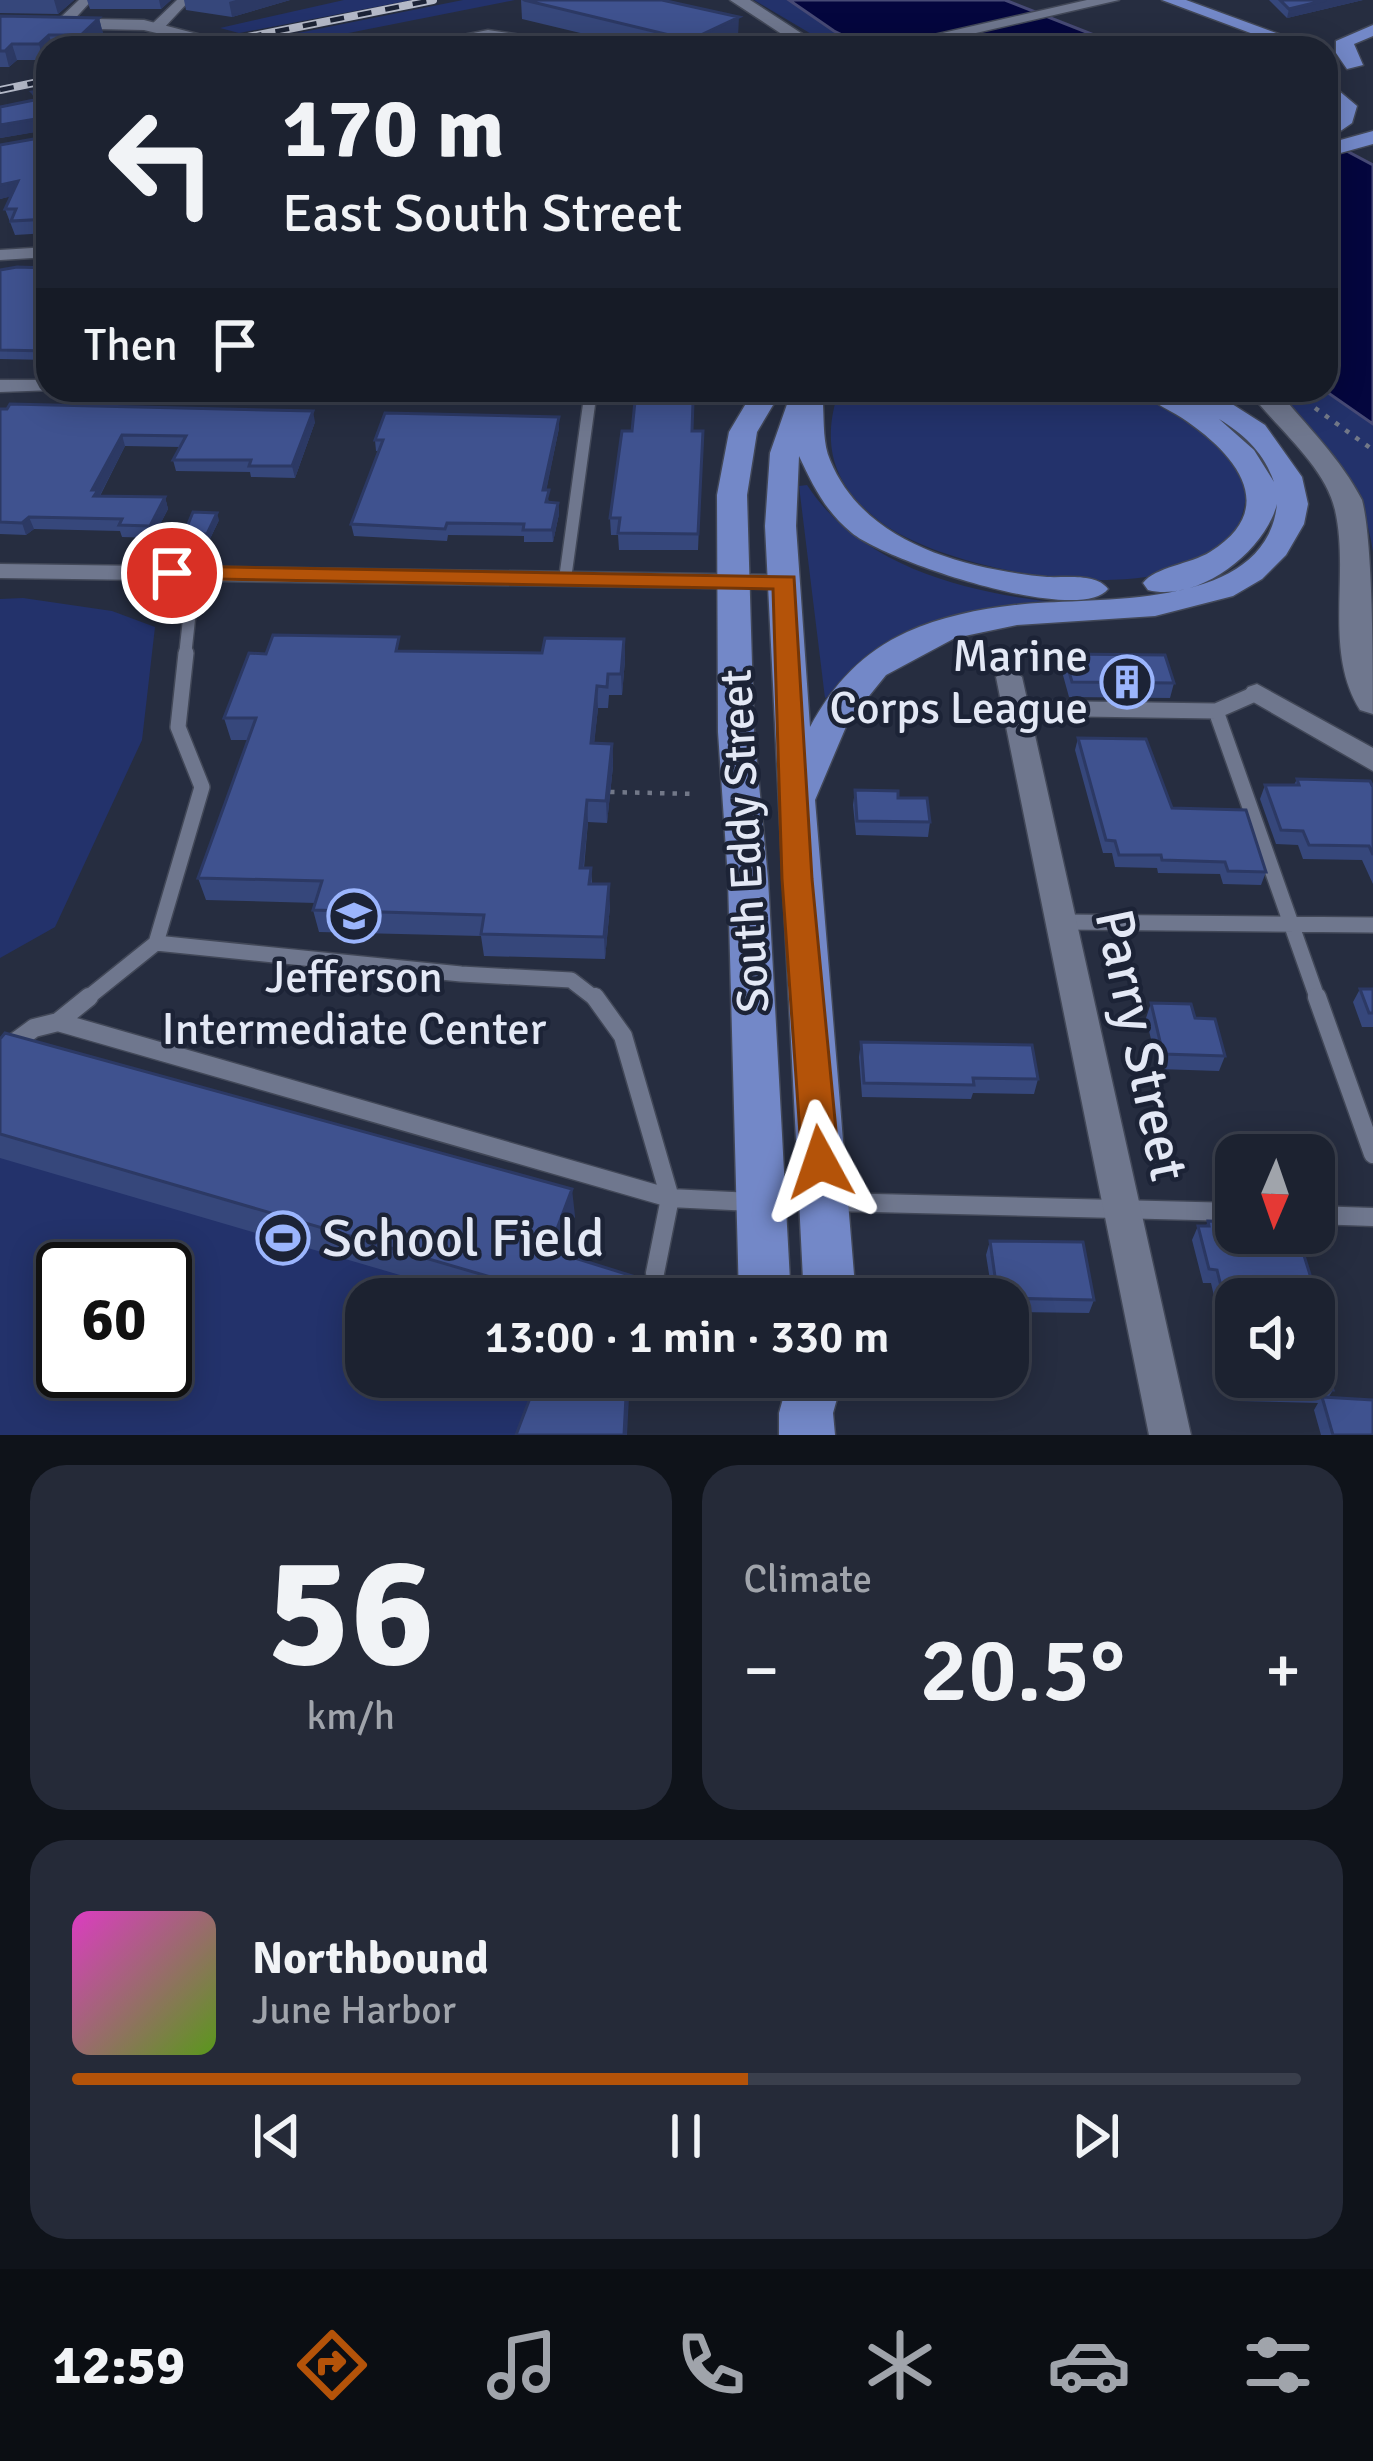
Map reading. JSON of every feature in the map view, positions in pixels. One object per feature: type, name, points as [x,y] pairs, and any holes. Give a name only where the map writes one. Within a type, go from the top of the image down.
[{"type":"main road","points":[[1160,0],[1252,36]]},
{"type":"main road","points":[[1170,0],[1274,36]]},
{"type":"main road","points":[[1216,23],[1237,36]]},
{"type":"main road","points":[[1365,71],[1345,53],[1345,41],[1373,30]]},
{"type":"main road","points":[[1338,95],[1363,125],[1338,144]]},
{"type":"main road","points":[[1338,153],[1373,152]]},
{"type":"main road","points":[[743,432],[748,402]]},
{"type":"main road","name":"South Eddy Street","points":[[761,402],[743,432],[732,495],[732,581],[765,1278]]},
{"type":"main road","name":"South Eddy Street","points":[[800,402],[784,448],[785,582],[794,806],[829,1278]]},
{"type":"main road","points":[[808,402],[807,447],[813,468],[837,502],[867,529],[949,568],[992,580],[1089,590],[1170,581],[1203,569],[1247,538],[1259,521],[1262,496],[1248,460],[1220,428],[1176,402]]},
{"type":"main road","points":[[794,806],[842,697],[867,672],[920,639],[989,619],[1176,602],[1242,579],[1264,561],[1280,542],[1294,508],[1286,471],[1246,423],[1210,402]]},
{"type":"street","points":[[64,22],[86,0]]},
{"type":"street","points":[[157,27],[184,0]]},
{"type":"street","points":[[738,0],[796,36]]},
{"type":"street","points":[[942,36],[1111,0]]},
{"type":"street","points":[[5,21],[157,27],[193,36]]},
{"type":"street","points":[[0,255],[36,250]]},
{"type":"street","points":[[0,386],[36,386]]},
{"type":"street","points":[[1272,402],[1329,470],[1350,505],[1356,549],[1357,646],[1373,702]]},
{"type":"street","points":[[0,571],[785,582]]},
{"type":"street","name":"Parry Street","points":[[1012,692],[1170,1435]]},
{"type":"street","points":[[1257,693],[1373,761]]},
{"type":"lane","points":[[565,579],[589,402]]},
{"type":"lane","points":[[0,1053],[34,1028],[58,1022],[156,943],[202,787],[178,727],[191,602]]},
{"type":"lane","points":[[1012,692],[1216,711],[1257,693]]},
{"type":"lane","points":[[1216,711],[1373,1154]]},
{"type":"lane","points":[[1064,922],[1373,925]]},
{"type":"lane","points":[[156,943],[571,980],[592,993],[623,1036],[670,1198],[655,1273]]},
{"type":"lane","points":[[58,1022],[670,1198],[763,1203]]},
{"type":"lane","points":[[824,1202],[1215,1211]]},
{"type":"lane","points":[[1335,1216],[1373,1217]]},
{"type":"path","points":[[1313,406],[1373,450]]},
{"type":"path","points":[[610,792],[697,794]]},
{"type":"shaded area","points":[[344,0],[412,0],[239,33],[220,28]]},
{"type":"shaded area","points":[[463,0],[515,0],[333,36],[283,36]]},
{"type":"shaded area","points":[[754,0],[789,0],[848,36],[815,36]]},
{"type":"shaded area","points":[[789,0],[1005,0],[1096,36],[844,36]]},
{"type":"shaded area","points":[[1338,146],[1373,165],[1373,424],[1338,400]]},
{"type":"shaded area","points":[[1338,400],[1373,424],[1373,552],[1360,503],[1325,446],[1287,402]]},
{"type":"shaded area","points":[[836,402],[1162,402],[1208,434],[1237,468],[1244,483],[1241,518],[1217,550],[1177,570],[1128,579],[1072,579],[962,559],[882,523],[852,495],[835,464]]},
{"type":"shaded area","points":[[807,485],[857,537],[921,572],[992,592],[1063,603],[1002,609],[825,698],[799,486]]},
{"type":"shaded area","points":[[0,599],[112,611],[155,627],[142,740],[55,927],[0,958]]},
{"type":"shaded area","points":[[0,1087],[489,1278],[345,1278],[345,1398],[533,1398],[519,1435],[0,1435]]},
{"type":"building","points":[[524,0],[662,0],[739,17],[699,36],[673,36]]},
{"type":"building","points":[[1280,0],[1326,0],[1289,9]]},
{"type":"building","points":[[0,16],[99,18],[81,35],[36,36],[36,44],[12,44],[0,51]]},
{"type":"building","points":[[36,100],[36,119],[0,125],[0,107]]},
{"type":"building","points":[[36,139],[36,220],[11,221],[16,209],[5,209],[18,181],[0,185],[0,145]]},
{"type":"building","points":[[36,268],[36,351],[0,350],[0,270]]},
{"type":"building","points":[[635,402],[693,402],[692,431],[703,431],[698,534],[618,533],[620,518],[610,518],[622,431],[632,431]]},
{"type":"building","points":[[10,404],[313,411],[292,466],[249,466],[251,460],[173,460],[186,436],[122,435],[92,490],[98,490],[94,496],[165,497],[150,526],[119,525],[122,519],[29,517],[22,523],[0,522],[0,409]]},
{"type":"building","points":[[385,413],[559,417],[543,490],[549,490],[546,502],[558,503],[552,530],[523,530],[524,524],[447,523],[445,529],[351,524],[383,440],[375,440]]},
{"type":"building","points":[[193,512],[217,513],[207,534],[184,534]]},
{"type":"building","points":[[273,635],[399,637],[396,651],[542,653],[545,638],[624,639],[621,674],[608,674],[607,687],[597,686],[591,743],[612,744],[606,801],[587,800],[580,868],[591,868],[589,884],[609,884],[604,937],[481,934],[484,915],[313,910],[322,881],[198,878],[256,718],[224,718],[249,653],[266,654]]},
{"type":"building","points":[[1064,654],[1165,655],[1174,683],[1072,682]]},
{"type":"building","points":[[1078,738],[1146,739],[1172,808],[1246,810],[1266,872],[1228,871],[1225,862],[1119,855],[1115,841],[1106,840]]},
{"type":"building","points":[[1297,779],[1370,781],[1373,855],[1369,846],[1309,845],[1303,831],[1281,830],[1265,785],[1299,785]]},
{"type":"building","points":[[855,790],[898,791],[898,798],[927,798],[930,822],[857,821]]},
{"type":"building","points":[[1360,989],[1373,989],[1373,1013],[1369,1013]]},
{"type":"building","points":[[1151,1003],[1191,1004],[1195,1018],[1215,1019],[1225,1056],[1163,1054]]},
{"type":"building","points":[[5,1033],[572,1189],[549,1250],[639,1278],[494,1278],[0,1134],[0,1039]]},
{"type":"building","points":[[861,1042],[1032,1045],[1038,1079],[973,1078],[974,1085],[864,1083]]},
{"type":"building","points":[[1208,1221],[1215,1221],[1215,1254],[1304,1254],[1311,1278],[1219,1278],[1217,1270],[1209,1269],[1198,1226],[1209,1226]]},
{"type":"building","points":[[990,1241],[1083,1242],[1094,1300],[1029,1299],[1029,1278],[995,1278]]},
{"type":"building","points":[[530,1398],[626,1398],[624,1435],[516,1435]]},
{"type":"building","points":[[1322,1398],[1373,1400],[1373,1435],[1333,1435]]},
{"type":"railway","points":[[253,36],[433,0]]},
{"type":"railway","points":[[0,90],[36,82]]},
{"type":"place","name":"Marine Corps League","points":[[1127,682]]},
{"type":"place","name":"Jefferson Intermediate Center","points":[[354,916]]},
{"type":"place","name":"School Field","points":[[283,1238]]},
{"type":"route","points":[[172,573],[785,582],[797,879],[820,1162]]}]
